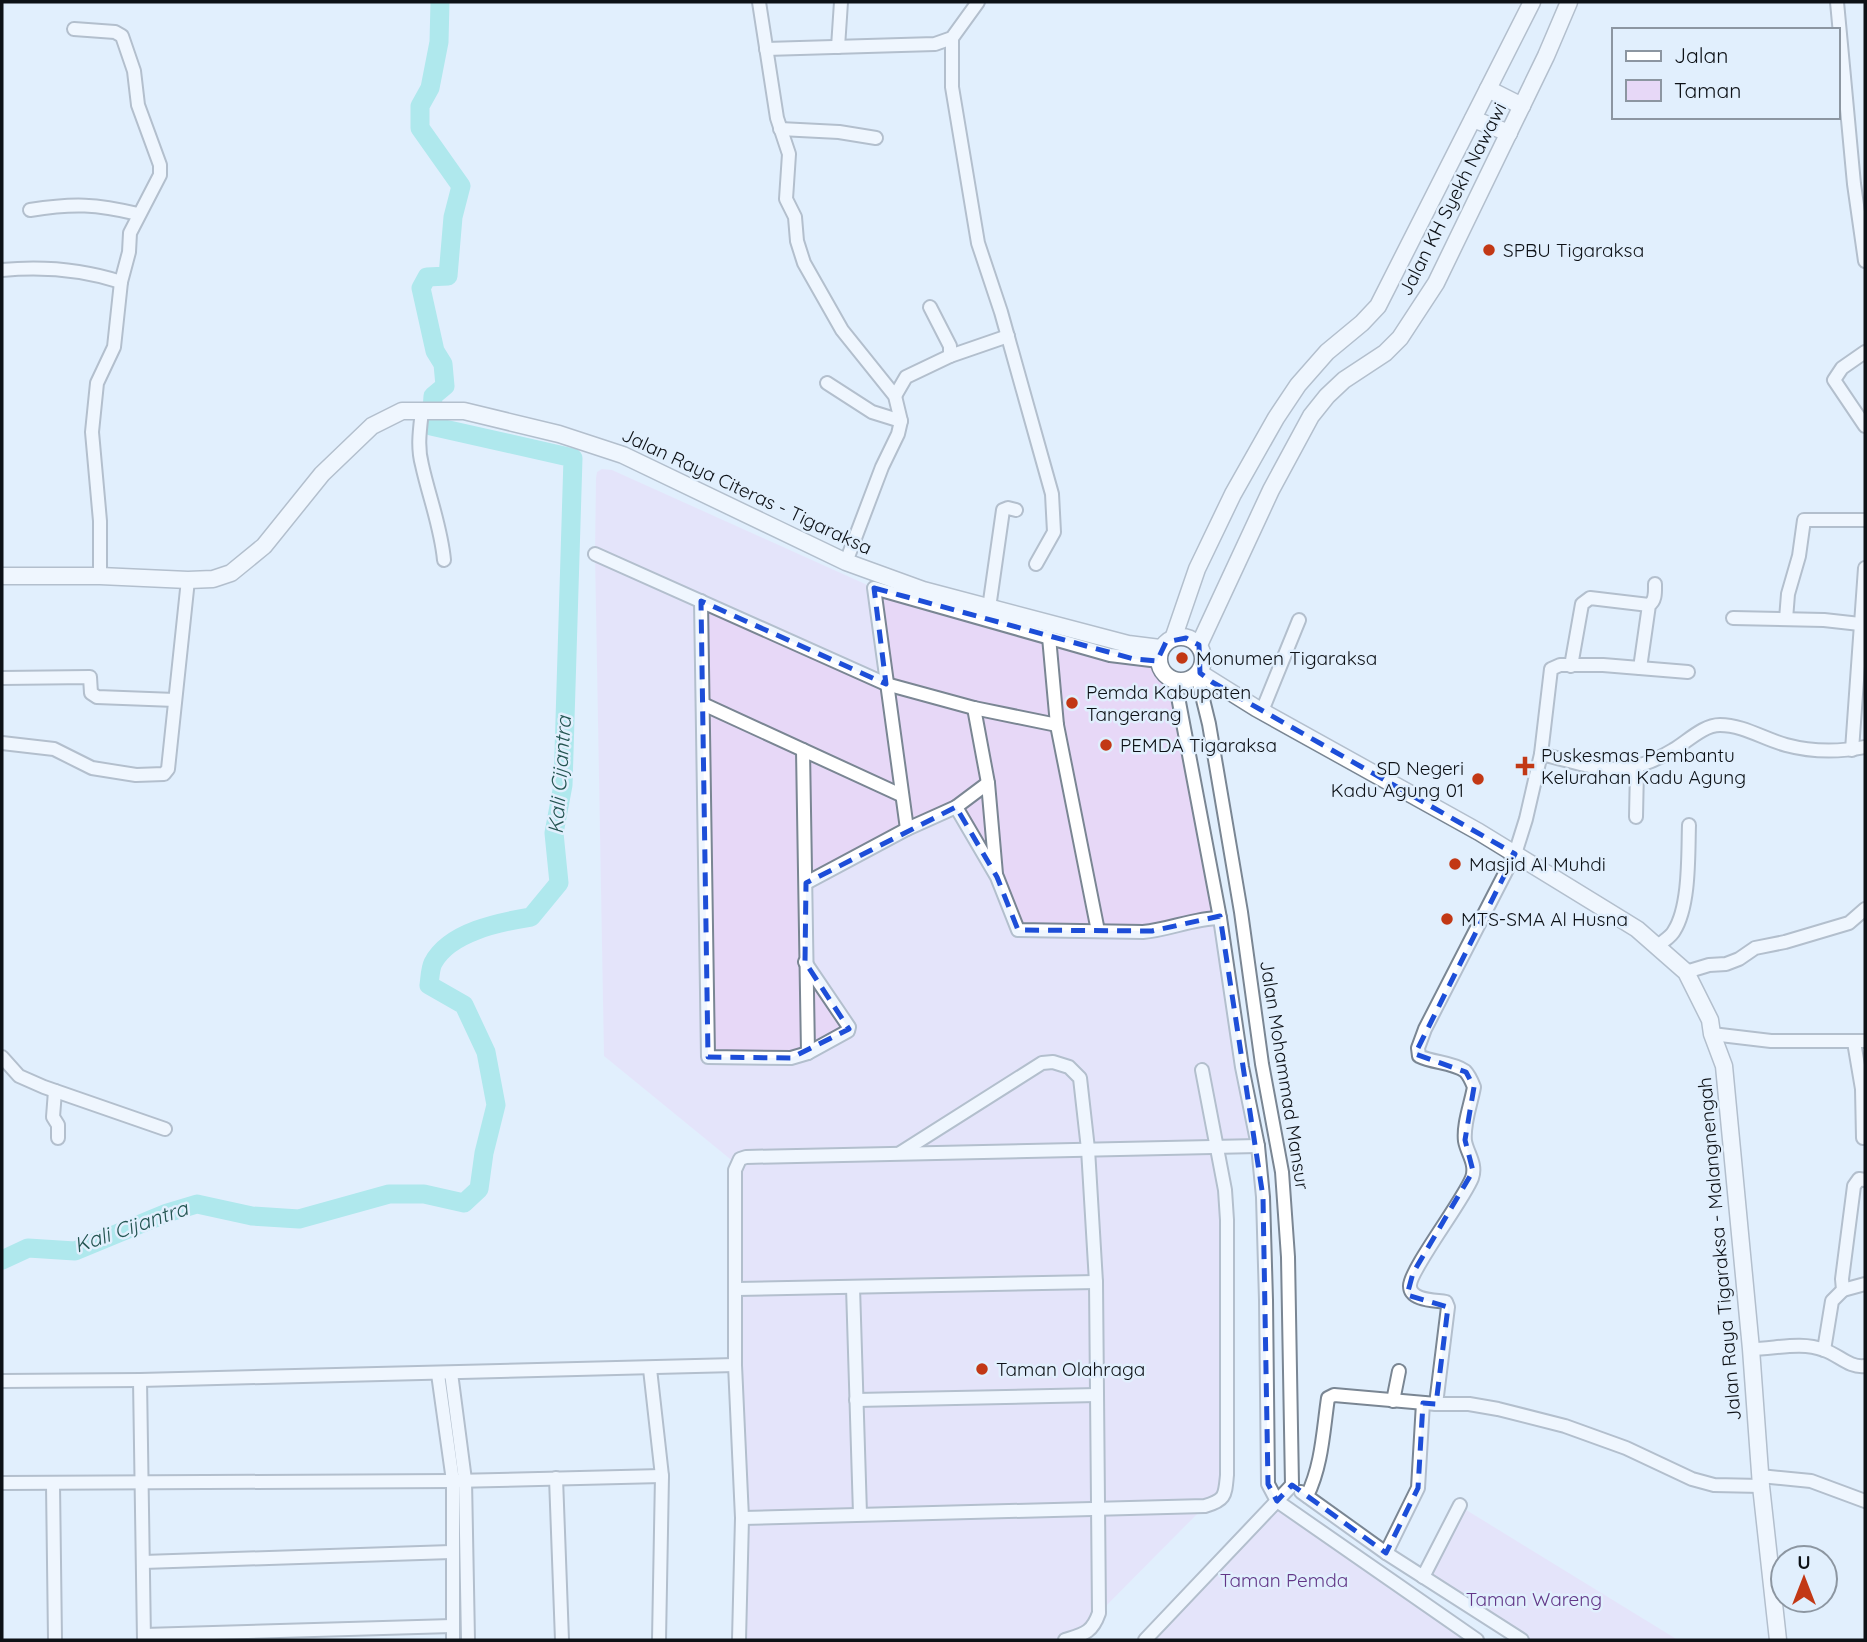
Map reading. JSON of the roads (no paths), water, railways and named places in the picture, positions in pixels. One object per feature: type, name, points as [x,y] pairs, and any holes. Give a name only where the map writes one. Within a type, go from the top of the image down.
[{"type":"main road","name":"Jalan KH Syekh Nawawi","points":[[1174,636],[1197,569],[1233,494],[1298,385],[1327,352],[1378,306],[1532,2]]},
{"type":"main road","name":"Jalan KH Syekh Nawawi","points":[[1199,645],[1270,490],[1311,416],[1344,380],[1385,353],[1412,322],[1437,281],[1546,56],[1569,2]]},
{"type":"main road","points":[[1488,89],[1522,106]]},
{"type":"main road","points":[[1473,119],[1509,133]]},
{"type":"main road","name":"Jalan Raya Citeras - Tigaraksa","points":[[2,576],[100,576],[188,580],[213,579],[231,573],[264,546],[322,474],[372,426],[402,411],[464,411],[559,434],[623,455],[846,562],[923,590],[1159,654]]},
{"type":"main road","points":[[1174,636],[1186,638],[1199,645],[1203,654],[1203,664],[1198,674],[1187,681],[1175,681],[1167,677],[1159,654],[1174,636]]},
{"type":"main road","name":"Jalan Raya Tigaraksa - Malangnengah","points":[[1198,674],[1479,832],[1637,929],[1686,972],[1710,1020],[1712,1034],[1724,1066],[1751,1349],[1760,1480],[1778,1640]]},
{"type":"street","points":[[759,2],[780,129],[789,154],[786,199],[795,217],[797,241],[804,263],[842,330],[895,396],[901,421],[846,562]]},
{"type":"street","points":[[838,47],[841,2]]},
{"type":"street","points":[[766,48],[935,44],[952,38],[978,2]]},
{"type":"street","points":[[1837,2],[1860,183],[1865,261]]},
{"type":"street","points":[[74,29],[115,32],[122,36],[134,71],[138,105],[160,165],[160,175],[130,233],[129,252],[121,282],[114,347],[97,383],[92,432],[100,521],[100,576]]},
{"type":"street","points":[[952,38],[952,88],[978,243],[1008,336],[1052,494],[1054,532],[1036,564]]},
{"type":"street","points":[[780,129],[839,132],[876,138]]},
{"type":"street","points":[[30,210],[78,204],[138,214]]},
{"type":"street","points":[[2,270],[40,267],[77,270],[121,282]]},
{"type":"street","points":[[930,307],[950,346],[950,356]]},
{"type":"street","points":[[895,396],[906,377],[950,356],[1008,336]]},
{"type":"street","points":[[1865,352],[1842,368],[1834,380],[1865,426]]},
{"type":"street","points":[[827,383],[872,412],[901,421]]},
{"type":"street","points":[[422,411],[419,430],[421,464],[442,534],[444,560]]},
{"type":"street","points":[[989,608],[1003,510],[1016,510]]},
{"type":"street","points":[[1786,619],[1787,594],[1799,556],[1804,520],[1865,520]]},
{"type":"street","points":[[595,554],[886,684],[974,708],[1057,724]]},
{"type":"street","points":[[1852,750],[1865,568]]},
{"type":"street","points":[[2,743],[54,749],[92,768],[150,776],[164,774],[168,769],[188,580]]},
{"type":"street","points":[[1640,668],[1649,605],[1652,603],[1655,584]]},
{"type":"street","points":[[907,829],[874,588],[1110,655],[1159,654]]},
{"type":"street","points":[[1571,666],[1582,604],[1585,601],[1590,598],[1649,605]]},
{"type":"street","points":[[701,601],[708,1057],[791,1058],[808,1053],[849,1029],[805,962]]},
{"type":"street","points":[[1733,618],[1860,624]]},
{"type":"street","points":[[1262,711],[1299,620]]},
{"type":"street","points":[[1049,637],[1057,724],[1098,931]]},
{"type":"street","points":[[1385,1553],[1418,1488],[1429,1403],[1448,1307],[1447,1302],[1417,1297],[1411,1292],[1409,1285],[1413,1273],[1442,1231],[1472,1178],[1473,1163],[1465,1140],[1474,1087],[1466,1072],[1419,1056],[1418,1048],[1515,855],[1541,754],[1551,669],[1560,665],[1688,672]]},
{"type":"street","points":[[3,672],[90,677],[91,693],[97,696],[175,701]]},
{"type":"street","name":"Jalan Mohammad Mansur","points":[[1198,674],[1241,912],[1262,1064],[1282,1171],[1288,1257],[1292,1485]]},
{"type":"street","name":"Jalan Mohammad Mansur","points":[[1175,681],[1220,918],[1240,1055],[1258,1146],[1266,1300],[1268,1484],[1277,1502]]},
{"type":"street","points":[[703,704],[901,795]]},
{"type":"street","points":[[974,708],[988,783],[997,877]]},
{"type":"street","points":[[1541,754],[1608,770],[1637,768],[1717,725],[1735,727],[1786,745],[1812,750],[1852,750],[1865,747]]},
{"type":"street","points":[[803,750],[808,1053]]},
{"type":"street","points":[[1636,817],[1637,768]]},
{"type":"street","points":[[806,883],[907,829],[956,807],[988,783]]},
{"type":"street","points":[[956,807],[997,877],[1018,930],[1163,930],[1220,918]]},
{"type":"street","points":[[1658,946],[1672,934],[1681,913],[1688,873],[1689,825]]},
{"type":"street","points":[[1686,972],[1709,965],[1726,964],[1755,948],[1849,923],[1865,909]]},
{"type":"street","points":[[1712,1034],[1770,1041],[1860,1042],[1863,1138]]},
{"type":"street","points":[[2,1057],[19,1076],[165,1129]]},
{"type":"street","points":[[900,1153],[1042,1063],[1054,1062],[1069,1067],[1080,1078],[1088,1149],[1096,1282],[1099,1613],[1094,1626],[1084,1634],[1065,1640]]},
{"type":"street","points":[[743,1517],[1205,1506],[1218,1503],[1223,1498],[1227,1475],[1226,1202],[1202,1070]]},
{"type":"street","points":[[55,1091],[52,1117],[58,1125],[58,1138]]},
{"type":"street","points":[[738,1640],[743,1517],[735,1365],[736,1170],[740,1159],[1258,1146]]},
{"type":"street","points":[[1843,1290],[1842,1279],[1854,1186],[1859,1179],[1865,1180]]},
{"type":"street","points":[[737,1289],[1096,1282]]},
{"type":"street","points":[[1824,1350],[1832,1301],[1843,1290],[1865,1284]]},
{"type":"street","points":[[853,1287],[860,1514]]},
{"type":"street","points":[[1751,1349],[1807,1346],[1824,1350],[1852,1366],[1865,1366]]},
{"type":"street","points":[[2,1381],[650,1369],[735,1365]]},
{"type":"street","points":[[650,1369],[662,1476],[659,1640]]},
{"type":"street","points":[[1393,1401],[1399,1371]]},
{"type":"street","points":[[445,1373],[459,1480],[468,1640]]},
{"type":"street","points":[[140,1380],[144,1637],[452,1626]]},
{"type":"street","points":[[856,1400],[1097,1395]]},
{"type":"street","points":[[1307,1496],[1315,1479],[1330,1397],[1479,1405],[1565,1426],[1626,1448],[1673,1472],[1714,1485],[1760,1480],[1811,1481],[1865,1501]]},
{"type":"street","points":[[2,1483],[143,1484],[662,1476]]},
{"type":"street","points":[[556,1478],[562,1640]]},
{"type":"street","points":[[453,1640],[451,1552],[459,1480]]},
{"type":"street","points":[[53,1483],[55,1640]]},
{"type":"street","points":[[1145,1640],[1292,1485],[1385,1553],[1522,1640]]},
{"type":"street","points":[[1277,1502],[1477,1640]]},
{"type":"street","points":[[1423,1577],[1460,1505]]},
{"type":"street","points":[[143,1562],[451,1552]]},
{"type":"waterway","name":"Kali Cijantra","points":[[2,1260],[28,1248],[75,1251],[167,1213],[197,1204],[252,1216],[299,1219],[389,1194],[424,1194],[464,1203],[479,1189],[484,1153],[496,1105],[486,1052],[464,1005],[429,985],[430,974],[433,963],[451,943],[476,930],[531,917],[559,883],[554,833],[563,785],[573,458],[431,426],[433,396],[445,386],[443,364],[435,351],[421,288],[427,277],[448,276],[453,217],[461,186],[420,128],[420,106],[430,88],[439,42],[440,2]]},
{"type":"place","name":"SPBU Tigaraksa","points":[[1489,250]]},
{"type":"place","name":"Monumen Tigaraksa","points":[[1182,658]]},
{"type":"place","name":"Pemda Kabupaten Tangerang","points":[[1072,703]]},
{"type":"place","name":"PEMDA Tigaraksa","points":[[1106,745]]},
{"type":"place","name":"Puskesmas Pembantu Kelurahan Kadu Agung","points":[[1525,766]]},
{"type":"place","name":"SD Negeri Kadu Agung 01","points":[[1478,779]]},
{"type":"place","name":"Masjid Al Muhdi","points":[[1455,864]]},
{"type":"place","name":"MTS-SMA Al Husna","points":[[1447,919]]},
{"type":"place","name":"Taman Olahraga","points":[[982,1369]]},
{"type":"park label","name":"Taman Pemda","points":[[1284,1580]]},
{"type":"park label","name":"Taman Wareng","points":[[1534,1599]]}]
